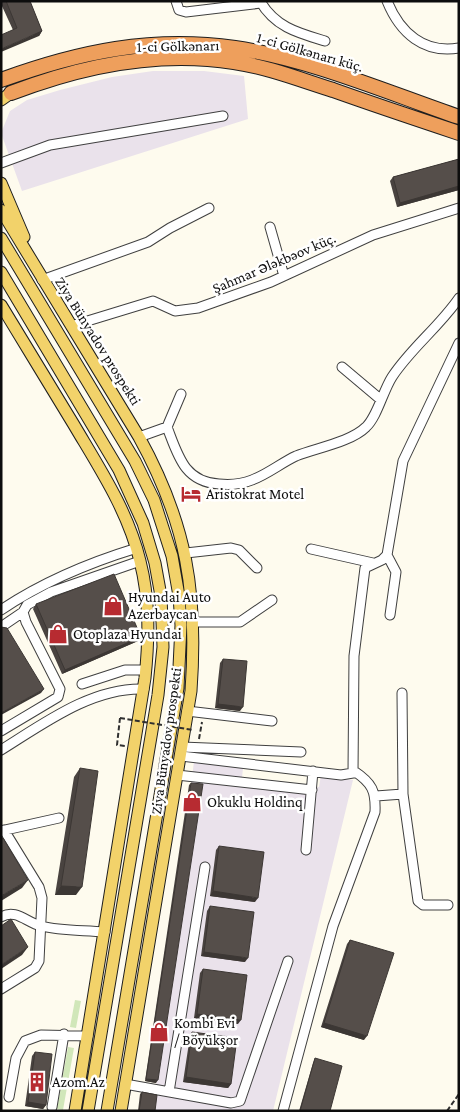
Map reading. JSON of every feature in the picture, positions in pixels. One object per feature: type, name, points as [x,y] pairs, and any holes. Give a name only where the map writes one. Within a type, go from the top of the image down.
[{"type":"highway","name":"1-ci Gölkənarı küç.","points":[[1,80],[62,59],[112,49],[174,44],[205,45],[235,48],[299,62],[459,117]]},
{"type":"highway","name":"1-ci Gölkənarı","points":[[4,97],[46,80],[114,64],[176,59],[204,59],[234,62],[295,78],[459,133]]},
{"type":"main road","points":[[1,184],[42,280]]},
{"type":"main road","name":"Ziya Bünyadov prospekti","points":[[2,212],[139,437],[168,496],[186,553],[192,598],[191,691],[121,1111]]},
{"type":"main road","name":"Ziya Bünyadov prospekti","points":[[1,238],[146,484],[166,536],[179,596],[178,688],[107,1111]]},
{"type":"main road","name":"Ziya Bünyadov prospekti","points":[[1,272],[119,470],[143,522],[156,563],[161,596],[163,647],[158,695],[88,1111]]},
{"type":"main road","name":"Ziya Bünyadov prospekti","points":[[1,305],[109,483],[125,517],[140,561],[149,627],[144,689],[75,1111]]},
{"type":"main road","points":[[140,561],[153,610],[158,695]]},
{"type":"main road","points":[[179,596],[187,635],[191,691]]},
{"type":"main road","points":[[94,997],[127,880]]},
{"type":"main road","points":[[126,999],[159,884]]},
{"type":"street","points":[[176,1],[179,10],[186,12],[261,2],[270,16],[290,31],[325,41]]},
{"type":"street","points":[[388,1],[411,38],[438,49],[459,48]]},
{"type":"street","points":[[1,162],[50,144],[224,116]]},
{"type":"street","points":[[42,280],[148,242],[164,231],[209,208]]},
{"type":"street","name":"Şahmar Ələkbəov küç.","points":[[70,326],[153,301],[175,311],[198,308],[250,291],[373,235],[459,208]]},
{"type":"street","points":[[270,227],[284,276]]},
{"type":"street","points":[[167,427],[187,470],[205,483],[227,484],[250,480],[295,457],[350,436],[366,427],[376,412],[380,399],[405,360],[421,344],[459,298]]},
{"type":"street","points":[[181,751],[351,775],[354,770],[354,656],[365,568],[382,560],[387,555],[403,461],[459,343]]},
{"type":"street","points":[[342,367],[380,399]]},
{"type":"street","points":[[139,437],[167,427],[181,394]]},
{"type":"street","points":[[1,610],[29,591],[56,577],[95,561],[137,548]]},
{"type":"street","points":[[186,553],[231,548],[239,550],[257,568]]},
{"type":"street","points":[[311,549],[373,563]]},
{"type":"street","points":[[387,555],[396,572],[390,615]]},
{"type":"street","points":[[1,627],[23,612],[27,605],[51,592],[140,561]]},
{"type":"street","points":[[193,622],[240,622],[272,600]]},
{"type":"street","points":[[1,732],[58,697],[60,689],[23,612]]},
{"type":"street","points":[[82,684],[125,670],[146,670]]},
{"type":"street","points":[[1,750],[50,720],[82,704],[119,690],[144,689]]},
{"type":"street","points":[[402,693],[403,794],[418,901],[423,905],[448,905]]},
{"type":"street","points":[[187,711],[272,721]]},
{"type":"street","points":[[181,751],[301,752]]},
{"type":"street","points":[[283,1111],[334,926],[371,827],[376,796],[373,786],[354,770]]},
{"type":"street","points":[[306,850],[313,771]]},
{"type":"street","points":[[177,775],[312,790]]},
{"type":"street","points":[[376,796],[403,794]]},
{"type":"street","points":[[1,990],[35,968],[39,961],[42,898],[39,887],[3,830],[59,818]]},
{"type":"street","points":[[169,1092],[205,867]]},
{"type":"street","points":[[1,917],[7,914],[17,914],[41,926],[105,932]]},
{"type":"street","points":[[126,1084],[230,1103],[243,1098],[288,961]]},
{"type":"street","points":[[52,1107],[64,1034]]},
{"type":"street","points":[[9,1097],[16,1058],[25,1041],[41,1035],[88,1036]]},
{"type":"path","points":[[117,745],[120,718],[193,730],[194,724]]},
{"type":"path","points":[[200,731],[202,720]]},
{"type":"path","points":[[447,1111],[459,1094]]},
{"type":"shaded area","points":[[153,71],[204,71],[244,76],[248,119],[22,191],[1,133],[10,111],[27,100],[60,90],[112,77]]},
{"type":"shaded area","points":[[194,761],[243,768],[242,778],[319,787],[321,775],[353,780],[273,1111],[153,1111]]},
{"type":"green space","points":[[75,1000],[81,1001],[76,1028],[70,1027]]},
{"type":"green space","points":[[68,1047],[74,1048],[63,1110],[57,1109]]},
{"type":"building","points":[[6,1],[30,1],[42,31],[1,49],[1,35],[17,28]]},
{"type":"building","points":[[459,159],[459,186],[400,203],[393,177]]},
{"type":"building","points":[[114,574],[141,637],[65,670],[36,604]]},
{"type":"building","points":[[1,627],[7,628],[44,689],[1,713]]},
{"type":"building","points":[[223,659],[247,661],[243,707],[218,704]]},
{"type":"building","points":[[80,768],[98,771],[82,887],[61,886]]},
{"type":"building","points":[[191,783],[203,784],[158,1080],[146,1079]]},
{"type":"building","points":[[3,838],[28,880],[1,896],[1,839]]},
{"type":"building","points":[[219,846],[264,852],[258,898],[213,891]]},
{"type":"building","points":[[210,906],[254,912],[248,958],[204,952]]},
{"type":"building","points":[[11,919],[28,947],[1,965],[1,926]]},
{"type":"building","points":[[350,940],[394,953],[367,1036],[324,1023]]},
{"type":"building","points":[[203,969],[247,975],[241,1020],[197,1014]]},
{"type":"building","points":[[192,1032],[237,1038],[231,1084],[186,1077]]},
{"type":"building","name":"Azom.Az","points":[[35,1052],[52,1054],[46,1105],[28,1102]]},
{"type":"building","points":[[315,1058],[342,1066],[330,1111],[300,1111]]},
{"type":"building","points":[[142,1092],[157,1095],[155,1111],[139,1111]]},
{"type":"place","name":"Aristokrat Motel","points":[[191,494]]},
{"type":"place","name":"Hyundai Auto Azerbaycan","points":[[113,606]]},
{"type":"place","name":"Otoplaza Hyundai","points":[[58,634]]},
{"type":"place","name":"Okuklu Holdinq","points":[[192,802]]},
{"type":"place","name":"Kombi Evi / Böyükşor","points":[[159,1032]]},
{"type":"place","name":"Azom.Az","points":[[37,1082]]}]
